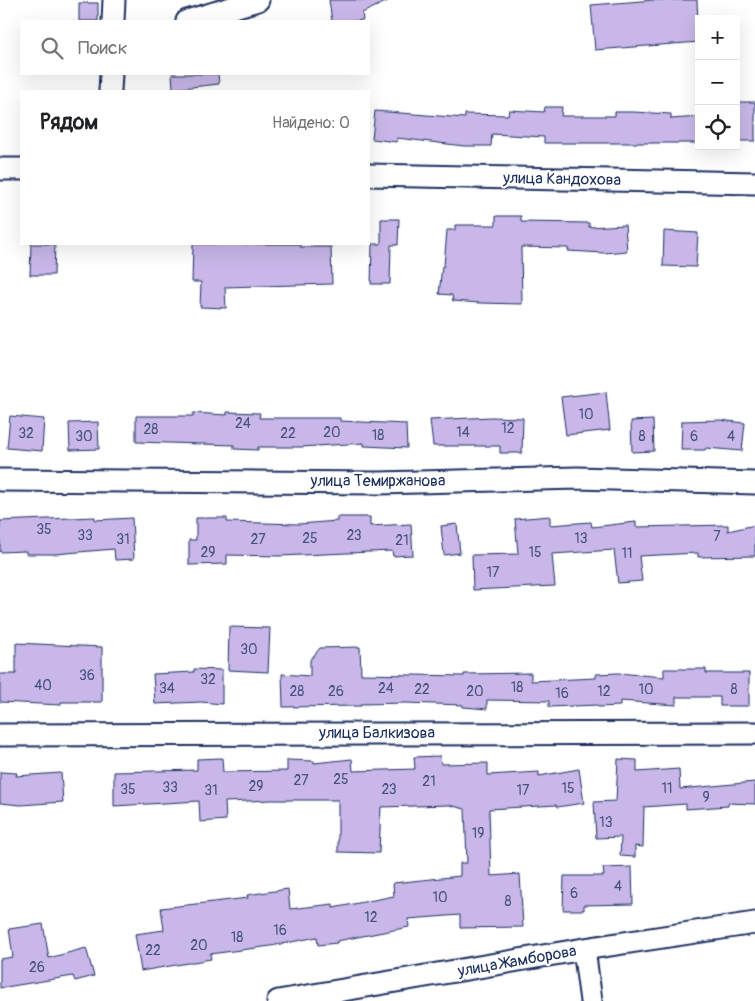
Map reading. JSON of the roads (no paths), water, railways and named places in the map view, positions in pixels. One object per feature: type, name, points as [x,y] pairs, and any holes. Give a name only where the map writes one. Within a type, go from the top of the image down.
[{"type":"street","points":[[113,20],[114,0]]},
{"type":"street","points":[[190,20],[258,0]]},
{"type":"street","points":[[110,90],[111,75]]},
{"type":"street","points":[[0,170],[20,169]]},
{"type":"street","name":"улица Кандохова","points":[[370,175],[755,183]]},
{"type":"street","name":"улица Темиржанова","points":[[0,480],[379,483],[577,478],[755,483]]},
{"type":"street","name":"улица Балкизова","points":[[0,735],[755,734]]},
{"type":"street","name":"улица Жамборова","points":[[278,1001],[584,949],[755,924]]},
{"type":"street","points":[[584,949],[591,1001]]}]
